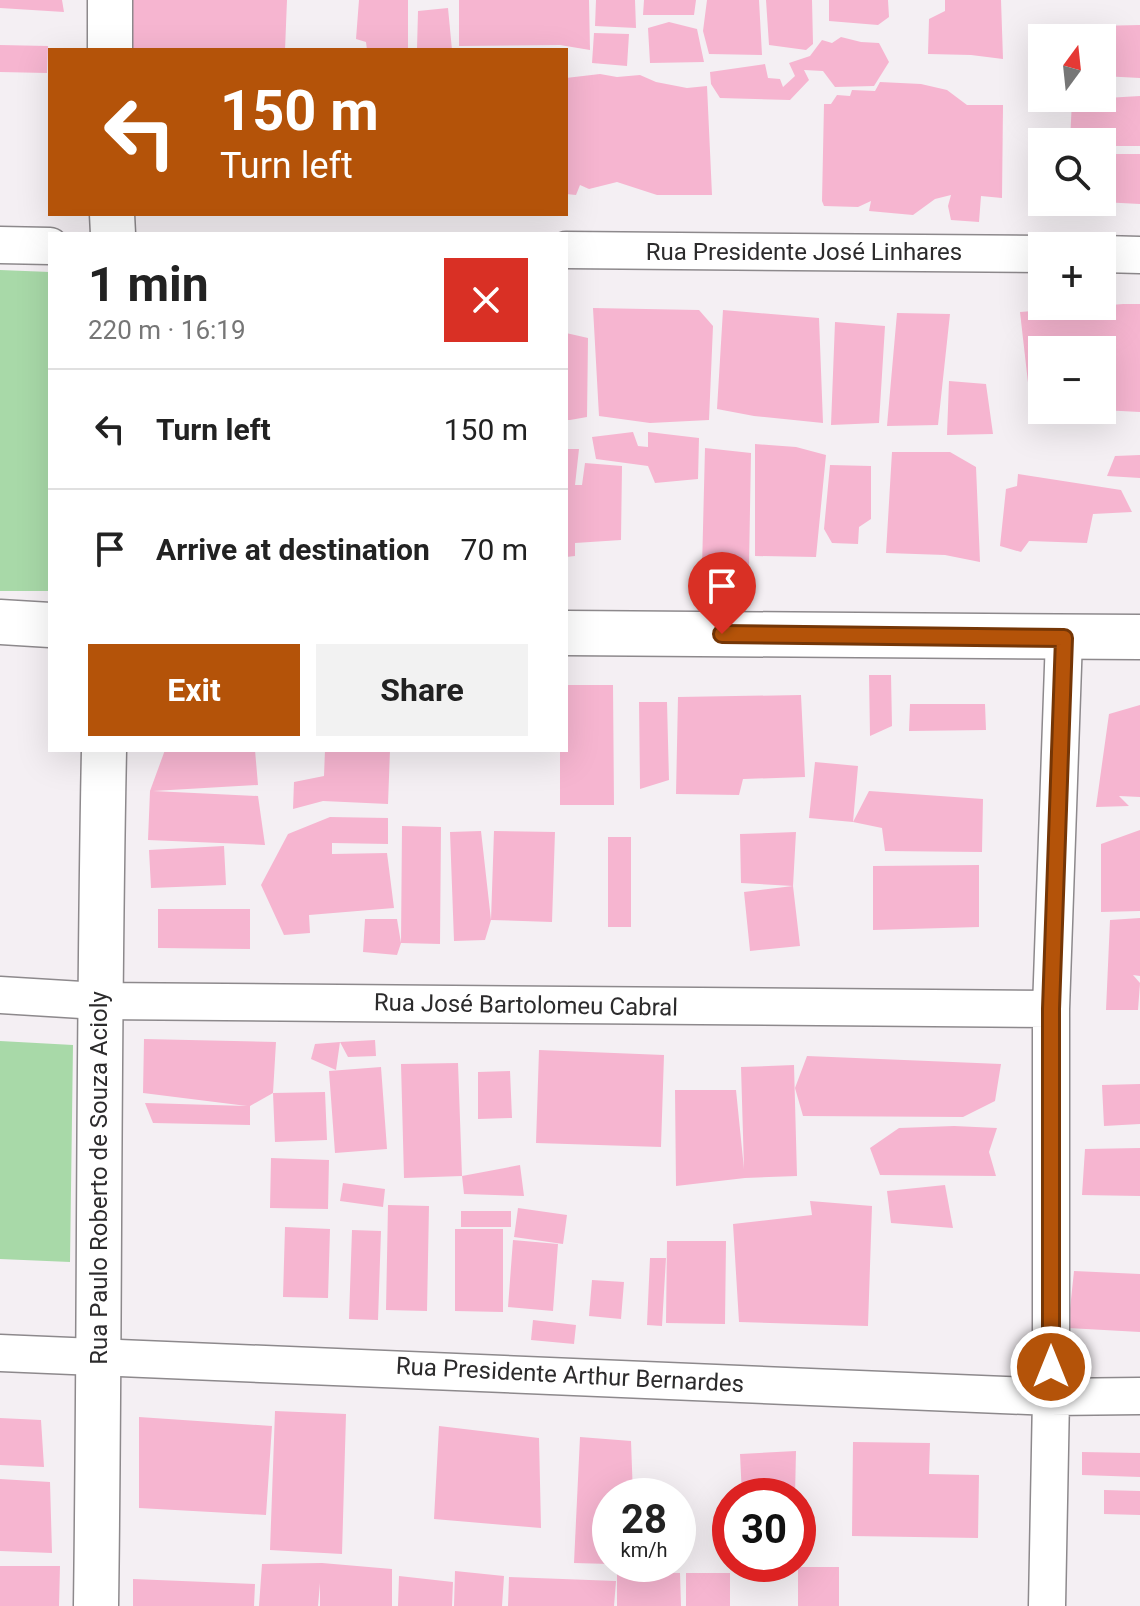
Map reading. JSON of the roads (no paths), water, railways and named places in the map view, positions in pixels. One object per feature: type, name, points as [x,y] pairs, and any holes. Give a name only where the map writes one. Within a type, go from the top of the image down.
[{"type":"street","points":[[110,0],[110,48]]},
{"type":"street","points":[[0,245],[48,246]]},
{"type":"street","name":"Rua Presidente José Linhares","points":[[568,250],[1028,254]]},
{"type":"street","points":[[1116,254],[1140,255]]},
{"type":"street","points":[[0,622],[48,625]]},
{"type":"street","points":[[568,633],[1140,637]]},
{"type":"street","points":[[1047,1606],[1051,1397],[1051,1009],[1064,638]]},
{"type":"street","name":"Rua Paulo Roberto de Souza Acioly","points":[[96,1606],[100,1355],[98,1001],[104,752]]},
{"type":"street","name":"Rua José Bartolomeu Cabral","points":[[0,995],[98,1001],[1051,1009]]},
{"type":"street","name":"Rua Presidente Arthur Bernardes","points":[[0,1353],[1051,1397],[1140,1396]]}]
